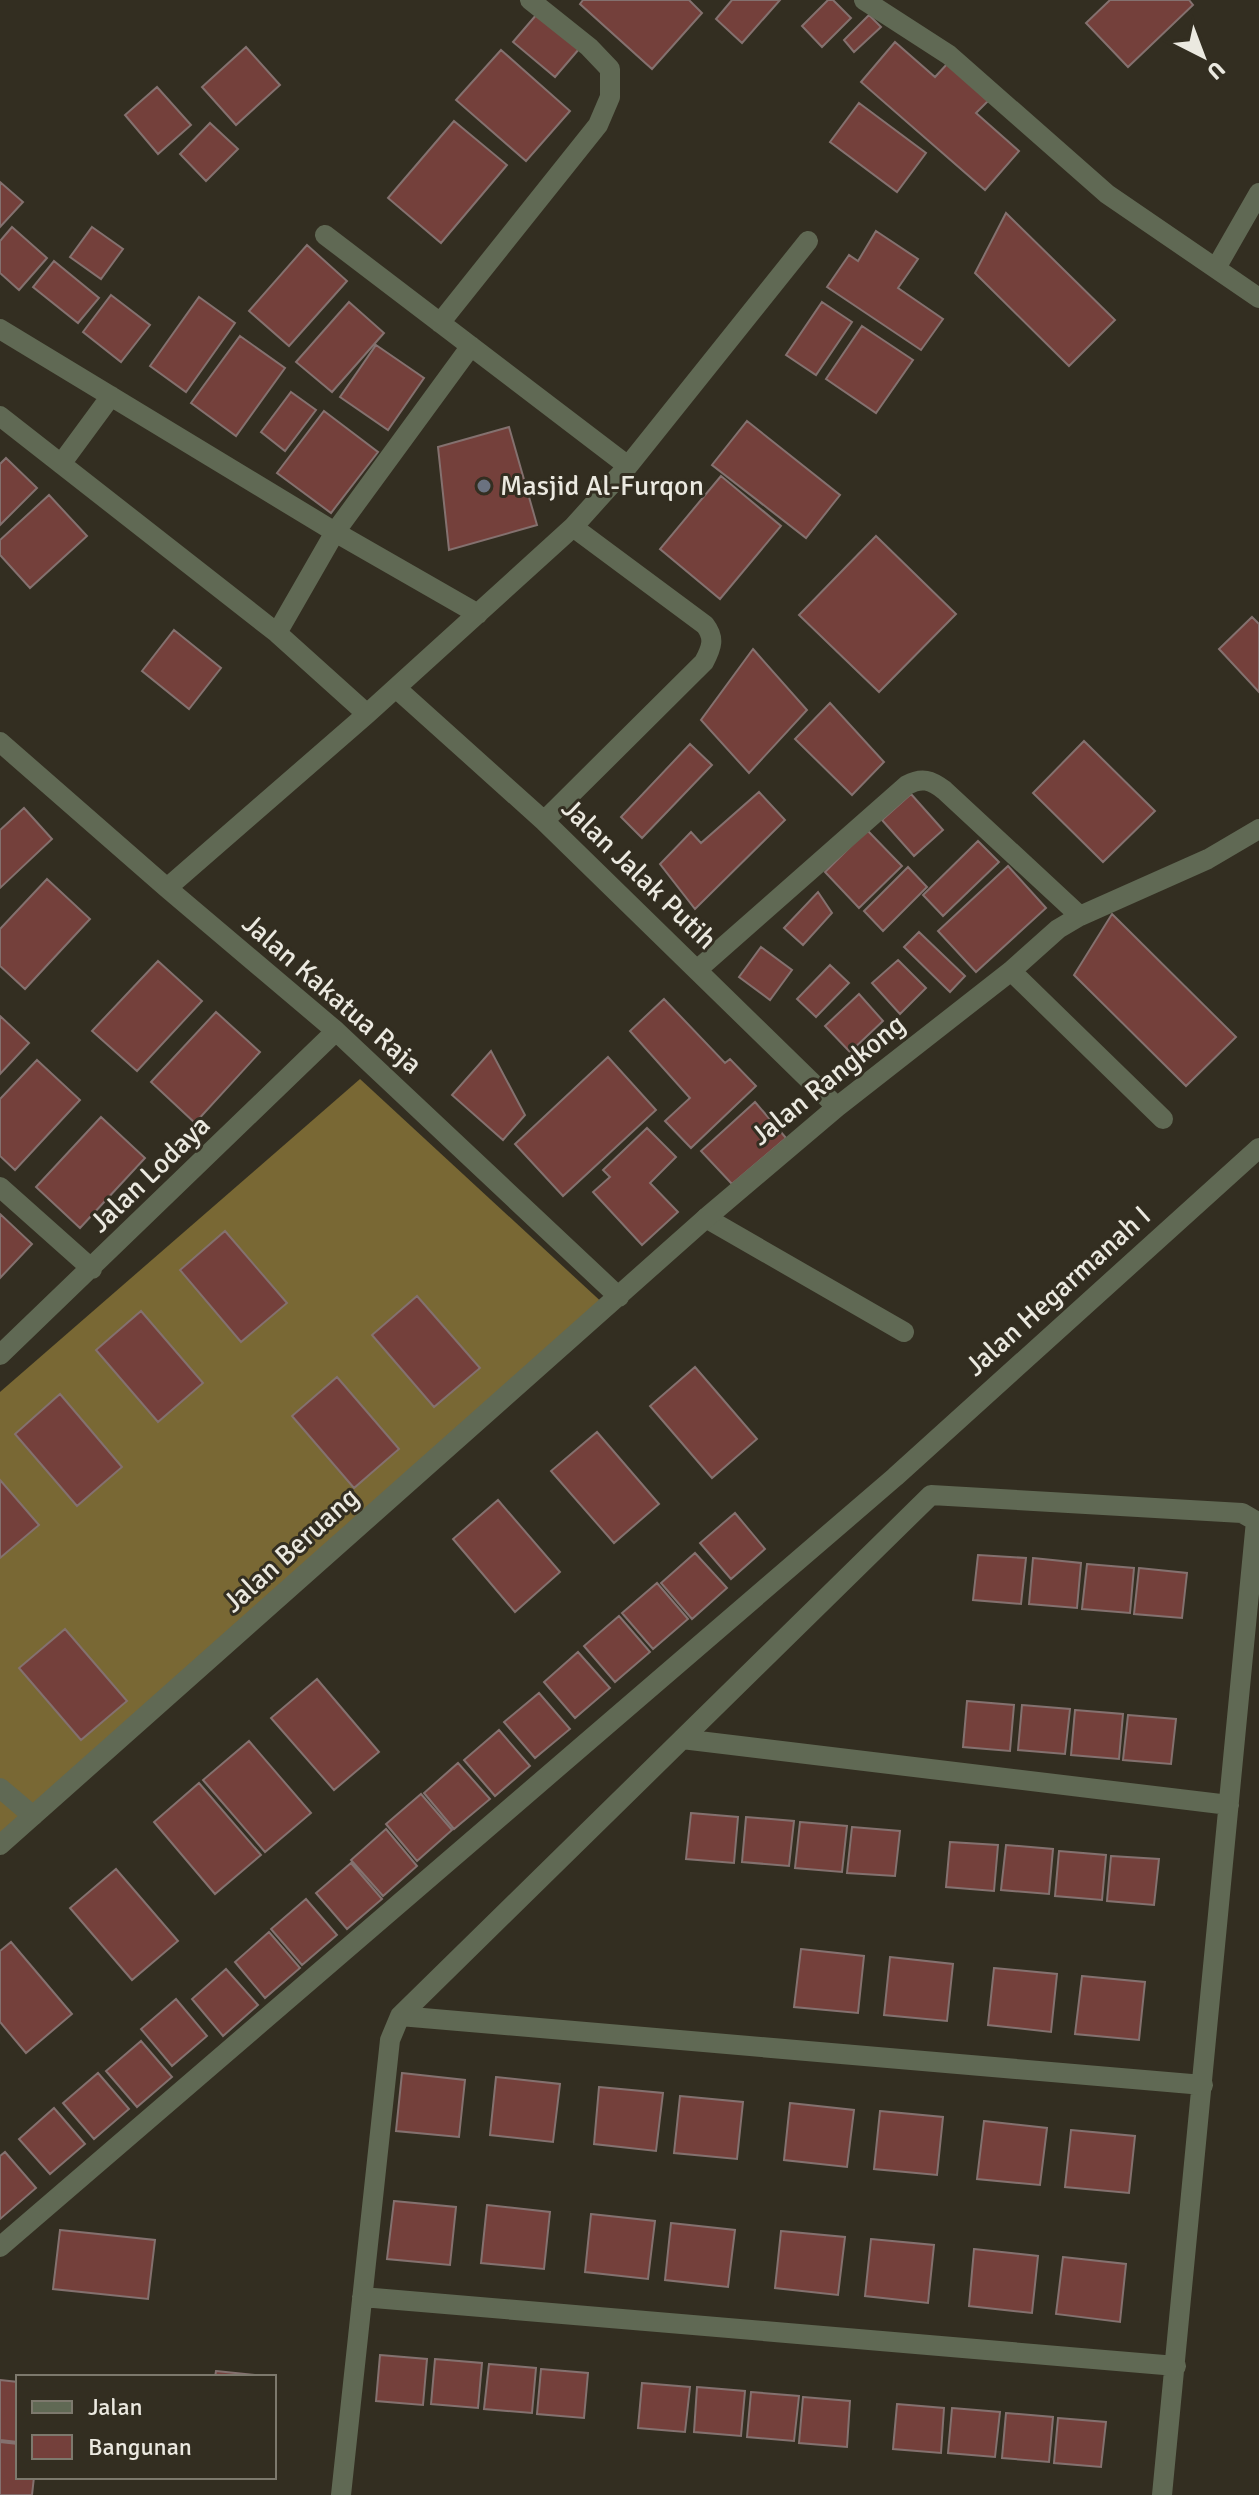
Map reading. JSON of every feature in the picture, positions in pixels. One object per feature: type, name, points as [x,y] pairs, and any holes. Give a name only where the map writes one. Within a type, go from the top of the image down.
[{"type":"street","points":[[864,0],[949,55],[1107,194],[1259,298]]},
{"type":"street","points":[[440,323],[598,125],[610,97],[610,69],[539,2]]},
{"type":"street","points":[[1216,268],[1259,193]]},
{"type":"street","points":[[325,235],[628,466]]},
{"type":"street","points":[[167,888],[367,714],[573,527],[628,466],[808,241]]},
{"type":"street","points":[[0,329],[335,532],[478,614]]},
{"type":"street","points":[[277,633],[335,532],[471,346]]},
{"type":"street","points":[[61,464],[111,396]]},
{"type":"street","points":[[0,416],[277,633],[367,714]]},
{"type":"street","points":[[544,821],[704,662],[712,647],[712,634],[705,625],[573,527]]},
{"type":"street","name":"Jalan Jalak Putih","points":[[396,688],[544,821],[837,1107]]},
{"type":"street","name":"Jalan Kakatua Raja","points":[[0,742],[336,1031],[619,1297]]},
{"type":"street","points":[[697,970],[907,785],[920,779],[944,790],[1080,916],[1208,859],[1259,829]]},
{"type":"street","name":"Jalan Rangkong","points":[[619,1297],[837,1107],[1011,971],[1058,929],[1080,916]]},
{"type":"street","points":[[1011,971],[1163,1119]]},
{"type":"street","name":"Jalan Lodaya","points":[[0,1355],[336,1031]]},
{"type":"street","name":"Jalan Hegarmanah I","points":[[0,2247],[895,1477],[1259,1148]]},
{"type":"street","points":[[0,1187],[92,1269]]},
{"type":"street","points":[[706,1218],[904,1332]]},
{"type":"street","name":"Jalan Beruang","points":[[0,1845],[619,1297]]},
{"type":"street","points":[[341,2495],[390,2040],[400,2016],[931,1495],[1242,1513],[1256,1521],[1162,2495]]},
{"type":"street","points":[[682,1739],[1229,1805]]},
{"type":"street","points":[[0,1788],[33,1816]]},
{"type":"street","points":[[400,2016],[1203,2085]]},
{"type":"street","points":[[362,2297],[1176,2366]]},
{"type":"shaded area","points":[[360,1079],[607,1307],[0,1845],[0,1392]]},
{"type":"building","points":[[583,0],[689,0],[702,13],[652,69],[580,4]]},
{"type":"building","points":[[732,0],[780,0],[742,43],[716,19]]},
{"type":"building","points":[[828,0],[833,0],[851,18],[822,47],[802,26]]},
{"type":"building","points":[[1110,0],[1189,0],[1193,5],[1128,67],[1086,23]]},
{"type":"building","points":[[537,14],[579,49],[555,77],[513,42]]},
{"type":"building","points":[[869,15],[881,27],[854,52],[844,40]]},
{"type":"building","points":[[895,42],[935,77],[948,63],[988,101],[976,113],[1019,151],[985,190],[861,82]]},
{"type":"building","points":[[246,47],[280,85],[236,125],[202,87]]},
{"type":"building","points":[[501,50],[570,111],[526,161],[456,100]]},
{"type":"building","points":[[157,87],[191,125],[158,154],[125,115]]},
{"type":"building","points":[[859,103],[926,153],[897,192],[830,142]]},
{"type":"building","points":[[454,121],[507,165],[441,243],[388,198]]},
{"type":"building","points":[[210,123],[238,149],[206,181],[180,154]]},
{"type":"building","points":[[0,182],[23,202],[0,227]]},
{"type":"building","points":[[1006,213],[1115,320],[1069,366],[975,273]]},
{"type":"building","points":[[12,227],[47,258],[19,290],[0,273],[0,241]]},
{"type":"building","points":[[92,227],[123,249],[101,279],[70,257]]},
{"type":"building","points":[[876,231],[918,259],[898,288],[943,319],[921,350],[827,287],[849,255],[858,261]]},
{"type":"building","points":[[307,245],[347,281],[289,346],[249,311]]},
{"type":"building","points":[[54,261],[99,298],[78,323],[33,287]]},
{"type":"building","points":[[111,295],[150,325],[121,362],[83,332]]},
{"type":"building","points":[[199,297],[235,323],[186,392],[150,366]]},
{"type":"building","points":[[349,302],[384,333],[332,392],[296,362]]},
{"type":"building","points":[[822,302],[852,322],[816,375],[786,355]]},
{"type":"building","points":[[862,326],[913,360],[876,413],[826,379]]},
{"type":"building","points":[[240,336],[285,368],[236,436],[191,403]]},
{"type":"building","points":[[376,345],[424,378],[388,430],[340,397]]},
{"type":"building","points":[[291,392],[316,410],[285,451],[261,432]]},
{"type":"building","points":[[324,411],[378,452],[331,513],[277,473]]},
{"type":"building","points":[[747,421],[840,495],[806,538],[712,465]]},
{"type":"building","name":"Masjid Al-Furqon","points":[[509,427],[537,525],[449,550],[438,447]]},
{"type":"building","points":[[6,458],[37,488],[0,525],[0,464]]},
{"type":"building","points":[[721,476],[781,526],[720,599],[660,549]]},
{"type":"building","points":[[49,495],[87,536],[30,588],[0,555],[0,540]]},
{"type":"building","points":[[876,536],[956,614],[879,692],[799,615]]},
{"type":"building","points":[[1252,617],[1259,624],[1259,692],[1219,649]]},
{"type":"building","points":[[174,630],[221,668],[189,709],[142,671]]},
{"type":"building","points":[[753,649],[807,710],[749,773],[701,720]]},
{"type":"building","points":[[830,703],[884,762],[852,795],[795,739]]},
{"type":"building","points":[[1084,741],[1155,811],[1103,862],[1033,793]]},
{"type":"building","points":[[690,744],[712,765],[642,838],[621,817]]},
{"type":"building","points":[[759,792],[785,820],[695,909],[660,864],[691,832],[701,843]]},
{"type":"building","points":[[911,794],[943,830],[914,856],[882,820]]},
{"type":"building","points":[[24,808],[52,839],[0,888],[0,830]]},
{"type":"building","points":[[867,830],[902,866],[859,908],[825,872]]},
{"type":"building","points":[[978,841],[999,862],[943,916],[923,895]]},
{"type":"building","points":[[1008,866],[1046,908],[976,972],[938,931]]},
{"type":"building","points":[[908,867],[927,887],[883,931],[864,911]]},
{"type":"building","points":[[47,879],[90,919],[25,989],[0,966],[0,929]]},
{"type":"building","points":[[818,892],[832,913],[803,945],[784,928]]},
{"type":"building","points":[[1112,914],[1236,1037],[1186,1086],[1074,975]]},
{"type":"building","points":[[919,932],[965,976],[950,992],[904,947]]},
{"type":"building","points":[[761,947],[792,970],[770,1000],[739,977]]},
{"type":"building","points":[[898,960],[926,988],[900,1014],[872,983]]},
{"type":"building","points":[[158,961],[202,1001],[137,1071],[92,1031]]},
{"type":"building","points":[[830,965],[849,983],[816,1017],[797,999]]},
{"type":"building","points":[[859,994],[883,1021],[850,1052],[825,1026]]},
{"type":"building","points":[[664,999],[725,1063],[730,1059],[756,1086],[691,1148],[665,1121],[690,1098],[630,1031]]},
{"type":"building","points":[[216,1012],[260,1052],[195,1123],[151,1082]]},
{"type":"building","points":[[0,1016],[29,1043],[0,1074]]},
{"type":"building","points":[[491,1051],[525,1115],[503,1140],[452,1095]]},
{"type":"building","points":[[608,1057],[656,1110],[563,1196],[515,1144]]},
{"type":"building","points":[[37,1060],[80,1100],[15,1170],[0,1156],[0,1099]]},
{"type":"building","points":[[755,1102],[786,1138],[732,1184],[701,1151]]},
{"type":"building","points":[[101,1117],[145,1158],[80,1228],[36,1187]]},
{"type":"building","points":[[647,1128],[676,1157],[650,1183],[678,1212],[642,1245],[593,1192],[610,1177],[603,1170]]},
{"type":"building","points":[[0,1214],[32,1244],[0,1278]]},
{"type":"building","points":[[225,1231],[287,1303],[241,1342],[180,1270]]},
{"type":"building","points":[[417,1296],[480,1368],[434,1407],[372,1335]]},
{"type":"building","points":[[141,1311],[203,1383],[158,1422],[96,1350]]},
{"type":"building","points":[[695,1367],[757,1439],[712,1478],[650,1406]]},
{"type":"building","points":[[337,1377],[399,1449],[354,1488],[292,1416]]},
{"type":"building","points":[[60,1394],[122,1467],[77,1506],[15,1434]]},
{"type":"building","points":[[597,1432],[659,1504],[614,1543],[551,1471]]},
{"type":"building","points":[[0,1480],[39,1525],[0,1558]]},
{"type":"building","points":[[498,1500],[560,1572],[515,1612],[453,1539]]},
{"type":"building","points":[[735,1513],[765,1549],[731,1579],[700,1543]]},
{"type":"building","points":[[695,1553],[727,1588],[692,1619],[661,1583]]},
{"type":"building","points":[[978,1555],[1026,1558],[1021,1604],[973,1600]]},
{"type":"building","points":[[1033,1558],[1081,1563],[1077,1608],[1029,1604]]},
{"type":"building","points":[[1087,1564],[1134,1568],[1130,1613],[1082,1609]]},
{"type":"building","points":[[1139,1568],[1187,1573],[1182,1618],[1134,1614]]},
{"type":"building","points":[[657,1583],[688,1619],[653,1649],[622,1613]]},
{"type":"building","points":[[619,1616],[650,1652],[615,1682],[584,1646]]},
{"type":"building","points":[[65,1629],[127,1701],[81,1740],[19,1668]]},
{"type":"building","points":[[578,1652],[610,1688],[575,1718],[544,1682]]},
{"type":"building","points":[[317,1679],[379,1752],[334,1790],[271,1718]]},
{"type":"building","points":[[539,1693],[570,1729],[535,1758],[504,1722]]},
{"type":"building","points":[[967,1701],[1014,1705],[1010,1751],[963,1747]]},
{"type":"building","points":[[1022,1705],[1070,1709],[1065,1754],[1018,1750]]},
{"type":"building","points":[[1075,1710],[1123,1714],[1119,1759],[1071,1755]]},
{"type":"building","points":[[1128,1715],[1176,1719],[1171,1764],[1123,1760]]},
{"type":"building","points":[[499,1730],[530,1766],[495,1796],[464,1760]]},
{"type":"building","points":[[249,1741],[311,1813],[265,1852],[203,1780]]},
{"type":"building","points":[[458,1763],[490,1799],[454,1829],[424,1793]]},
{"type":"building","points":[[199,1783],[261,1855],[215,1894],[154,1822]]},
{"type":"building","points":[[421,1794],[452,1830],[417,1861],[386,1824]]},
{"type":"building","points":[[691,1813],[738,1817],[734,1863],[686,1859]]},
{"type":"building","points":[[746,1817],[794,1821],[789,1866],[742,1862]]},
{"type":"building","points":[[800,1822],[847,1826],[842,1872],[795,1868]]},
{"type":"building","points":[[852,1827],[900,1831],[895,1876],[847,1873]]},
{"type":"building","points":[[386,1829],[417,1866],[383,1896],[351,1860]]},
{"type":"building","points":[[950,1842],[998,1845],[994,1891],[946,1887]]},
{"type":"building","points":[[1006,1845],[1053,1849],[1049,1894],[1001,1890]]},
{"type":"building","points":[[1059,1851],[1106,1855],[1102,1900],[1055,1896]]},
{"type":"building","points":[[1111,1856],[1159,1859],[1154,1905],[1107,1901]]},
{"type":"building","points":[[351,1863],[382,1899],[347,1929],[316,1893]]},
{"type":"building","points":[[116,1869],[178,1941],[132,1980],[70,1908]]},
{"type":"building","points":[[306,1899],[337,1935],[302,1965],[271,1929]]},
{"type":"building","points":[[269,1932],[300,1968],[265,1998],[235,1962]]},
{"type":"building","points":[[11,1942],[72,2014],[26,2053],[0,2022],[0,1951]]},
{"type":"building","points":[[801,1949],[864,1956],[858,2013],[794,2007]]},
{"type":"building","points":[[890,1957],[953,1964],[947,2021],[884,2015]]},
{"type":"building","points":[[994,1968],[1057,1974],[1051,2032],[988,2025]]},
{"type":"building","points":[[226,1969],[258,2005],[223,2036],[192,1999]]},
{"type":"building","points":[[1082,1976],[1145,1982],[1139,2040],[1075,2034]]},
{"type":"building","points":[[176,1999],[207,2036],[172,2066],[141,2029]]},
{"type":"building","points":[[141,2041],[172,2077],[137,2107],[106,2071]]},
{"type":"building","points":[[98,2073],[129,2109],[94,2139],[63,2103]]},
{"type":"building","points":[[402,2073],[465,2080],[459,2137],[396,2131]]},
{"type":"building","points":[[496,2077],[560,2084],[553,2142],[490,2135]]},
{"type":"building","points":[[599,2087],[663,2093],[656,2151],[594,2144]]},
{"type":"building","points":[[680,2096],[743,2102],[737,2159],[674,2153]]},
{"type":"building","points":[[790,2103],[854,2110],[847,2167],[784,2160]]},
{"type":"building","points":[[54,2108],[85,2144],[50,2174],[19,2139]]},
{"type":"building","points":[[880,2111],[943,2117],[937,2175],[874,2169]]},
{"type":"building","points":[[984,2121],[1047,2128],[1040,2185],[977,2179]]},
{"type":"building","points":[[1071,2130],[1135,2136],[1129,2193],[1065,2187]]},
{"type":"building","points":[[5,2152],[36,2188],[0,2219],[0,2156]]},
{"type":"building","points":[[394,2201],[456,2207],[450,2265],[387,2259]]},
{"type":"building","points":[[487,2205],[550,2212],[544,2269],[481,2263]]},
{"type":"building","points":[[591,2214],[655,2221],[648,2279],[585,2272]]},
{"type":"building","points":[[671,2223],[735,2230],[728,2287],[665,2280]]},
{"type":"building","points":[[60,2230],[155,2240],[148,2299],[53,2289]]},
{"type":"building","points":[[781,2231],[845,2237],[838,2295],[775,2288]]},
{"type":"building","points":[[871,2239],[934,2245],[928,2303],[865,2296]]},
{"type":"building","points":[[974,2249],[1038,2256],[1032,2313],[969,2306]]},
{"type":"building","points":[[1063,2257],[1126,2264],[1120,2322],[1056,2314]]},
{"type":"building","points":[[380,2355],[427,2359],[423,2405],[376,2401]]},
{"type":"building","points":[[435,2359],[482,2363],[478,2408],[431,2404]]},
{"type":"building","points":[[489,2364],[536,2368],[532,2413],[484,2409]]},
{"type":"building","points":[[541,2369],[588,2373],[584,2418],[537,2414]]},
{"type":"building","points":[[216,2371],[254,2375],[215,2375]]},
{"type":"building","points":[[0,2380],[16,2382],[16,2442],[0,2440]]},
{"type":"building","points":[[642,2383],[690,2387],[685,2432],[638,2428]]},
{"type":"building","points":[[697,2387],[745,2391],[741,2436],[694,2432]]},
{"type":"building","points":[[751,2392],[799,2396],[794,2441],[747,2437]]},
{"type":"building","points":[[803,2397],[850,2401],[847,2447],[799,2443]]},
{"type":"building","points":[[897,2404],[944,2408],[941,2453],[893,2449]]},
{"type":"building","points":[[952,2408],[1000,2412],[995,2457],[948,2453]]},
{"type":"building","points":[[1006,2413],[1053,2417],[1049,2462],[1002,2458]]},
{"type":"building","points":[[1058,2418],[1106,2422],[1101,2467],[1054,2463]]},
{"type":"building","points":[[0,2442],[16,2444],[16,2479],[34,2479],[32,2495],[0,2495]]},
{"type":"place","name":"Masjid Al-Furqon","points":[[484,486]]}]
